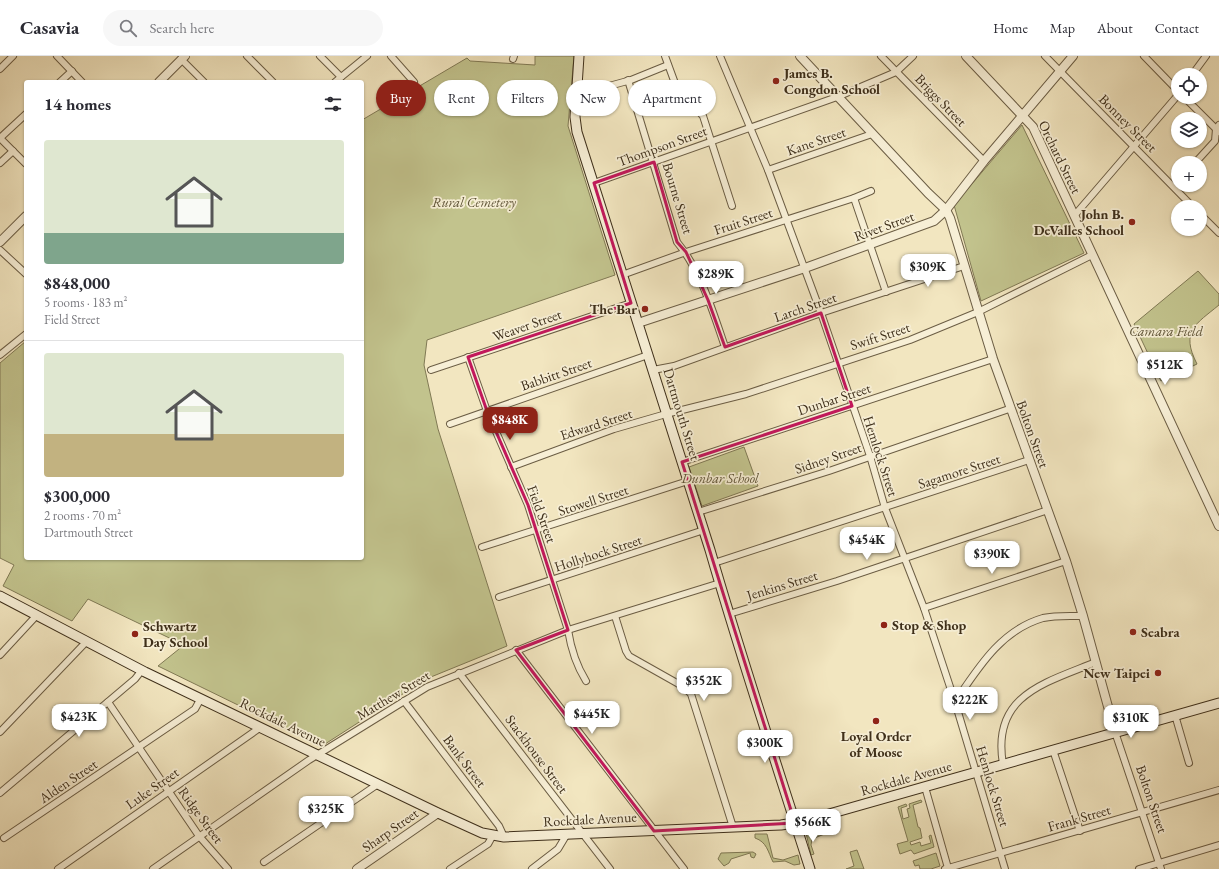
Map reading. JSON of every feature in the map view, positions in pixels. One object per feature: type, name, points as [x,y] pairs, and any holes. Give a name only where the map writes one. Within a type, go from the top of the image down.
[{"type":"main road","name":"Dartmouth Street","points":[[577,80],[579,56]]},
{"type":"main road","name":"Dartmouth Street","points":[[575,116],[577,132],[704,530],[728,614],[810,869]]},
{"type":"main road","name":"Rockdale Avenue","points":[[0,596],[142,670],[438,813],[476,831],[504,837],[654,831],[795,823],[1219,703]]},
{"type":"street","points":[[0,69],[12,56]]},
{"type":"street","points":[[57,56],[80,80]]},
{"type":"street","points":[[247,56],[271,80]]},
{"type":"street","points":[[320,56],[342,77]]},
{"type":"street","points":[[338,80],[367,56]]},
{"type":"street","points":[[391,56],[412,80]]},
{"type":"street","points":[[665,56],[676,86],[703,116],[732,206]]},
{"type":"street","name":"Hemlock Street","points":[[720,56],[748,128],[768,170],[821,313],[870,456],[885,508],[924,608],[955,702],[1005,869]]},
{"type":"street","name":"Bolton Street","points":[[800,56],[872,134],[946,210],[954,230],[978,312],[1010,409],[1066,561],[1116,732],[1160,866]]},
{"type":"street","name":"Briggs Street","points":[[881,56],[984,161]]},
{"type":"street","name":"Thompson Street","points":[[594,183],[837,97],[896,72],[913,56]]},
{"type":"street","name":"Orchard Street","points":[[966,56],[1033,127],[1219,526]]},
{"type":"street","name":"Bonney Street","points":[[1045,56],[1134,146],[1171,179]]},
{"type":"street","name":"Rivet Street","points":[[638,323],[805,268],[928,224],[946,210],[984,161],[1073,56]]},
{"type":"street","points":[[1144,56],[1171,84]]},
{"type":"street","points":[[1197,68],[1206,56]]},
{"type":"street","points":[[161,80],[183,58],[202,80]]},
{"type":"street","points":[[620,82],[668,64]]},
{"type":"street","points":[[62,80],[72,71]]},
{"type":"street","points":[[1074,216],[1171,103]]},
{"type":"street","points":[[1191,104],[1218,129],[1215,141],[1201,156]]},
{"type":"street","points":[[24,116],[0,138],[24,162]]},
{"type":"street","name":"Bourne Street","points":[[639,116],[678,242],[686,252],[708,300],[726,347]]},
{"type":"street","name":"Kane Street","points":[[768,170],[872,134]]},
{"type":"street","points":[[0,163],[13,151]]},
{"type":"street","name":"Fruit Street","points":[[622,275],[686,252],[854,198],[871,191]]},
{"type":"street","name":"Bonney Street","points":[[1182,192],[1189,200]]},
{"type":"street","points":[[854,198],[886,292]]},
{"type":"street","points":[[0,242],[24,218]]},
{"type":"street","points":[[1207,221],[1219,232]]},
{"type":"street","points":[[0,250],[24,272]]},
{"type":"street","name":"Swift Street","points":[[666,414],[746,394],[838,362],[910,340],[978,312],[1092,256]]},
{"type":"street","name":"Larch Street","points":[[653,370],[674,366],[821,313],[964,266]]},
{"type":"street","name":"Weaver Street","points":[[431,370],[631,303]]},
{"type":"street","points":[[0,355],[24,336]]},
{"type":"street","name":"Babbitt Street","points":[[450,424],[648,355]]},
{"type":"street","name":"Field Street","points":[[468,357],[487,411],[537,531],[568,630],[570,647],[578,669],[586,681]]},
{"type":"street","name":"Dunbar Street","points":[[682,462],[993,359]]},
{"type":"street","name":"Sidney Street","points":[[698,512],[760,494],[1010,409]]},
{"type":"street","name":"Edward Street","points":[[511,467],[553,450],[666,414]]},
{"type":"street","name":"Sagamore Street","points":[[714,563],[1029,460]]},
{"type":"street","name":"Stowell Street","points":[[482,547],[537,531],[688,481]]},
{"type":"street","name":"Jenkins Street","points":[[728,614],[837,581],[904,557],[1048,510]]},
{"type":"street","name":"Hollyhock Street","points":[[499,597],[704,530]]},
{"type":"street","points":[[924,608],[1066,561]]},
{"type":"street","name":"Matthew Street","points":[[153,869],[318,755],[426,687],[459,672],[568,630],[720,583]]},
{"type":"street","points":[[0,655],[37,616]]},
{"type":"street","points":[[615,616],[629,656],[684,687],[691,694],[733,827]]},
{"type":"street","points":[[955,702],[989,654],[1014,632],[1044,618],[1083,616]]},
{"type":"street","points":[[0,732],[87,641]]},
{"type":"street","points":[[516,650],[684,869]]},
{"type":"street","points":[[1003,764],[1001,744],[1003,729],[1014,708],[1021,699],[1039,685],[1096,662]]},
{"type":"street","points":[[0,793],[135,679],[142,670]]},
{"type":"street","name":"Stackhouse Street","points":[[459,672],[610,869]]},
{"type":"street","name":"Alden Street","points":[[4,838],[195,709],[201,698]]},
{"type":"street","name":"Bank Street","points":[[404,701],[499,826],[504,837]]},
{"type":"street","name":"Ridge Street","points":[[108,702],[199,836],[228,869]]},
{"type":"street","points":[[1175,715],[1189,763]]},
{"type":"street","name":"Luke Street","points":[[58,869],[261,728]]},
{"type":"street","points":[[1054,750],[1080,831]]},
{"type":"street","points":[[264,862],[378,784]]},
{"type":"street","points":[[925,787],[947,868]]},
{"type":"street","name":"Frank Street","points":[[947,868],[1001,854],[1219,790]]},
{"type":"street","name":"Sharp Street","points":[[357,869],[438,813]]},
{"type":"street","points":[[532,869],[558,849],[567,834]]},
{"type":"street","points":[[450,869],[488,844],[493,835]]},
{"type":"street","points":[[1139,869],[1160,866],[1219,845]]},
{"type":"highlighted area","points":[[654,162],[677,242],[686,252],[708,300],[725,347],[821,313],[852,406],[682,462],[795,823],[654,831],[516,650],[568,630],[528,505],[487,411],[468,357],[631,303],[594,183]]},
{"type":"green space","name":"Rural Cemetery","points":[[535,56],[574,56],[572,80],[566,80],[566,116],[569,116],[568,126],[615,275],[427,340],[424,365],[438,429],[507,646],[426,679],[322,746],[158,666],[184,645],[88,599],[72,621],[3,586],[14,565],[0,558],[0,363],[24,343],[24,560],[364,560],[364,119],[376,112],[376,116],[426,116],[426,82],[467,58],[470,61],[535,65]]},
{"type":"green space","points":[[1022,125],[1084,253],[981,301],[954,205]]},
{"type":"green space","name":"Camara Field","points":[[1198,271],[1219,294],[1219,305],[1197,323],[1190,336],[1192,353],[1197,364],[1161,381],[1134,324]]},
{"type":"green space","name":"Dunbar School","points":[[744,447],[758,486],[702,506],[689,467]]},
{"type":"green space","points":[[921,800],[922,802],[913,805],[922,838],[910,842],[911,845],[920,842],[921,846],[931,843],[929,836],[931,835],[934,847],[914,854],[911,850],[900,854],[897,844],[908,841],[898,807],[906,804],[907,806],[901,808],[903,819],[909,817],[907,809],[910,808],[909,804]]},
{"type":"green space","points":[[832,822],[834,826],[832,831],[812,839],[811,845],[814,854],[811,855],[806,833],[814,827]]},
{"type":"green space","points":[[755,834],[767,834],[773,858],[783,860],[798,855],[800,864],[794,865],[785,861],[773,862],[767,848],[762,842],[755,838]]},
{"type":"green space","points":[[857,850],[864,869],[846,869],[854,866],[850,852]]},
{"type":"green space","points":[[753,852],[756,854],[754,858],[751,857],[750,853],[731,859],[729,863],[724,866],[718,859],[721,853]]},
{"type":"green space","points":[[936,853],[940,866],[931,869],[920,869],[919,865],[915,866],[913,861]]},
{"type":"place","name":"James B. Congdon School","points":[[776,81]]},
{"type":"place","name":"John B. DeValles School","points":[[1132,222]]},
{"type":"place","name":"The Bar","points":[[645,309]]},
{"type":"place","name":"Stop & Shop","points":[[884,625]]},
{"type":"place","name":"Seabra","points":[[1133,632]]},
{"type":"place","name":"Schwartz Day School","points":[[135,634]]},
{"type":"place","name":"New Taipei","points":[[1158,673]]},
{"type":"place","name":"Loyal Order of Moose","points":[[876,721]]}]
